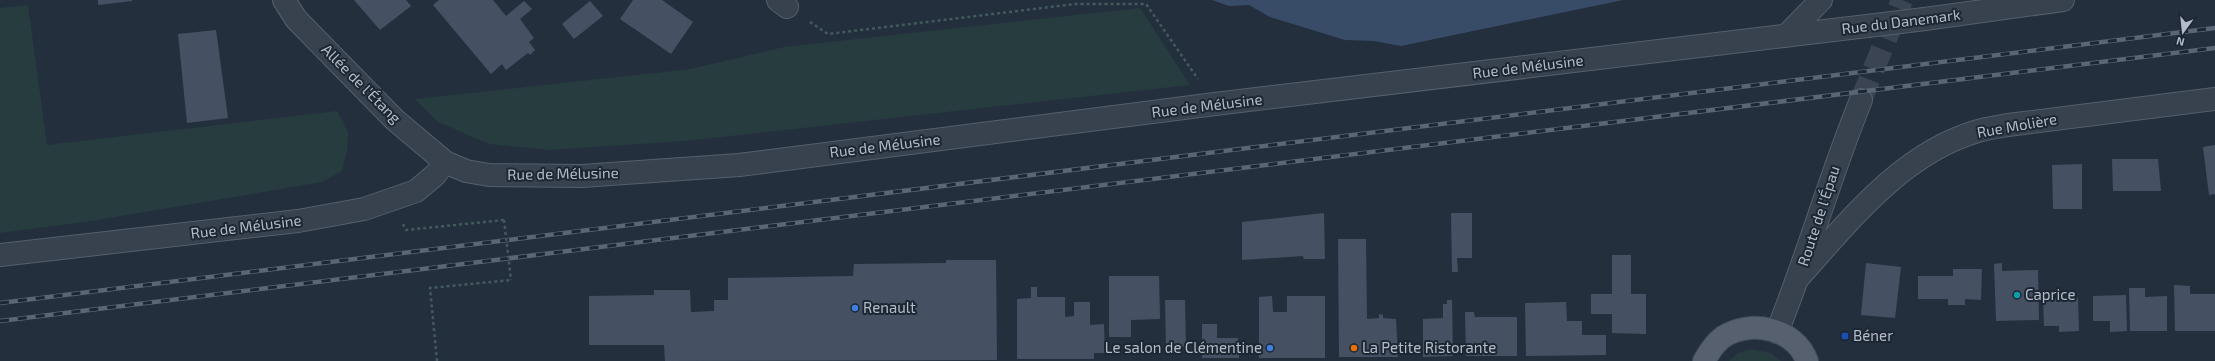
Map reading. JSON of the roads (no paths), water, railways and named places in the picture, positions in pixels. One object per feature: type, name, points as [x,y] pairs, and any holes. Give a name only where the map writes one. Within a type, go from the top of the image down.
[{"type":"main road","points":[[1704,361],[1711,349],[1723,337],[1738,330],[1755,327],[1777,332],[1796,344],[1807,361]]},
{"type":"street","name":"Allée de l'Étang","points":[[284,0],[296,19],[395,120],[445,162]]},
{"type":"street","points":[[1786,36],[1821,0]]},
{"type":"street","name":"Rue du Danemark","points":[[1786,36],[2063,0]]},
{"type":"street","name":"Rue de Mélusine","points":[[0,255],[298,221],[364,209],[416,191],[435,175],[445,162],[466,170],[489,175],[582,176],[739,165],[1215,104],[1786,36]]},
{"type":"street","name":"Rue Molière","points":[[1799,277],[1858,211],[1890,182],[1949,142],[1978,131],[2008,125],[2215,98]]},
{"type":"street","name":"Route de l'Épau","points":[[1777,332],[1799,277],[1833,172],[1861,100]]},
{"type":"water","points":[[1212,0],[1623,0],[1401,46],[1374,41],[1345,40],[1270,17],[1249,5],[1229,6]]},
{"type":"tunnel","points":[[1861,100],[1902,0]]},
{"type":"railway","points":[[0,303],[2215,28]]},
{"type":"railway","points":[[0,321],[2215,48]]},
{"type":"place","name":"Caprice","points":[[2017,295]]},
{"type":"place","name":"Renault","points":[[855,308]]},
{"type":"place","name":"Béner","points":[[1845,336]]},
{"type":"place","name":"Le salon de Clémentine","points":[[1270,348]]},
{"type":"place","name":"La Petite Ristorante","points":[[1354,348]]}]
